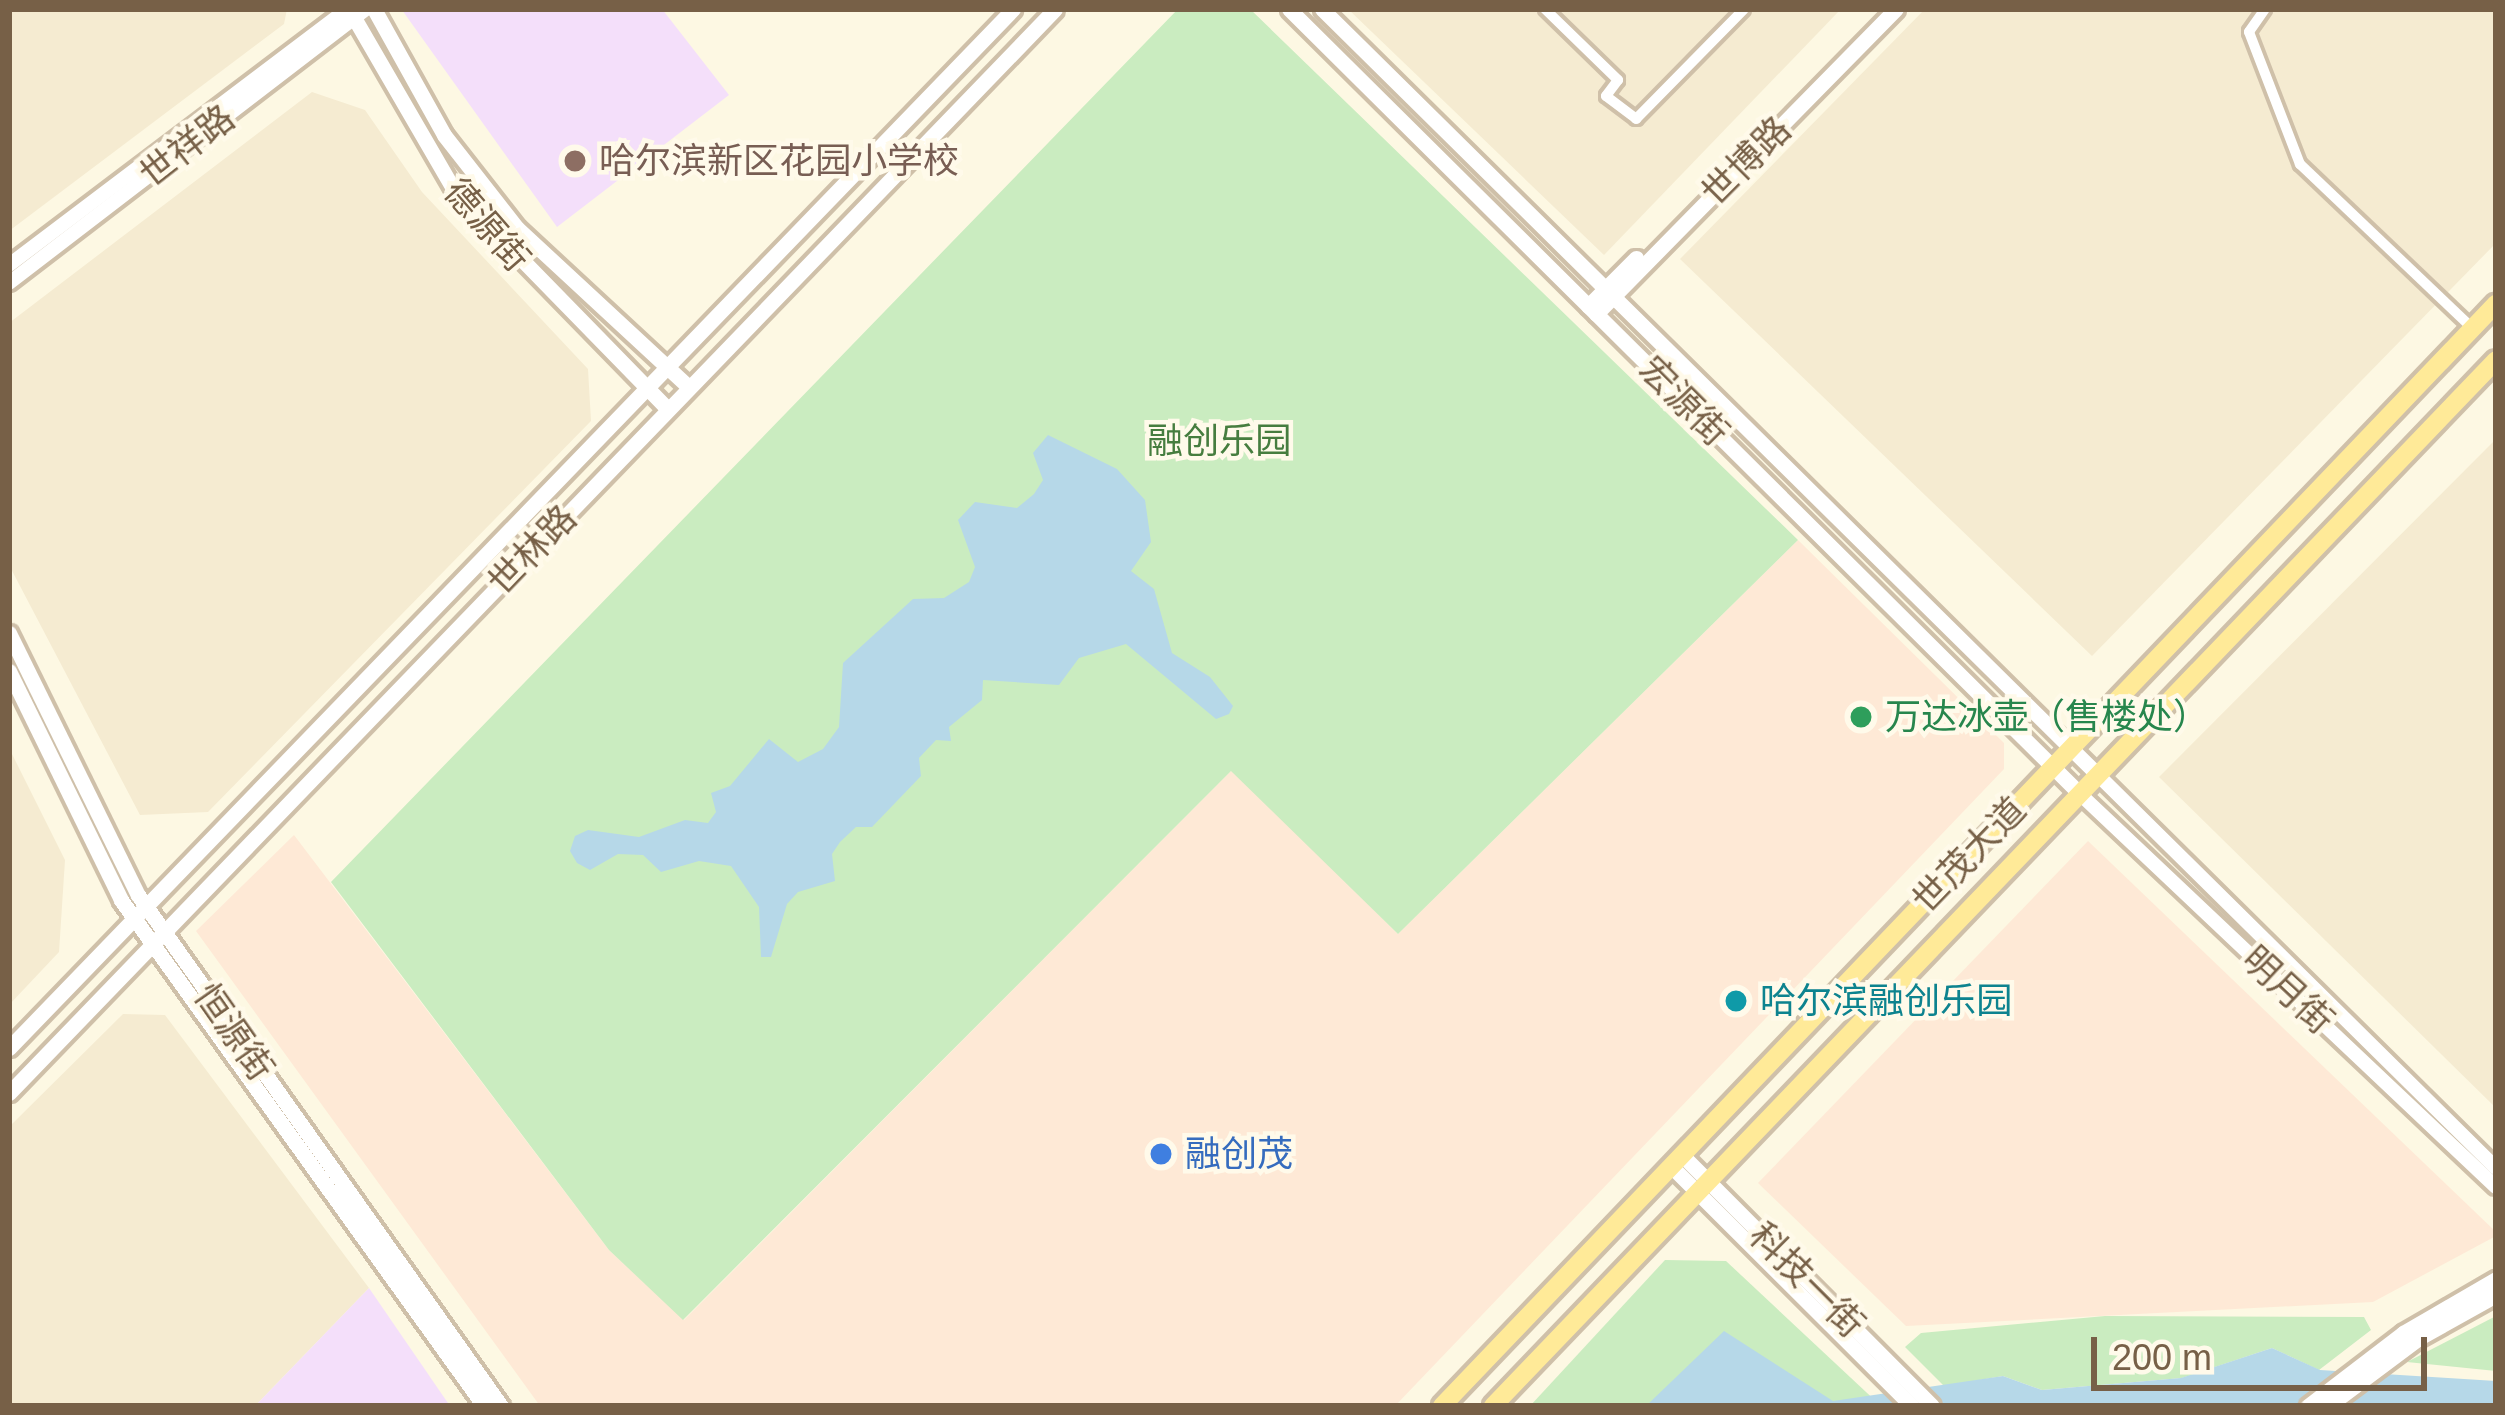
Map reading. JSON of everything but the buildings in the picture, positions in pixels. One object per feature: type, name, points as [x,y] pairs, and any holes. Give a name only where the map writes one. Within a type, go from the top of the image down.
[{"type":"main road","name":"世林路","points":[[9,1048],[1013,9]]},
{"type":"main road","name":"世林路","points":[[9,1093],[1055,9]]},
{"type":"main road","name":"宏源街","points":[[1289,9],[2080,794]]},
{"type":"main road","name":"宏源街","points":[[1322,9],[2098,775]]},
{"type":"main road","name":"世博路","points":[[1609,293],[1884,9]]},
{"type":"main road","name":"世博路","points":[[1592,310],[1896,9]]},
{"type":"main road","name":"德源街","points":[[358,11],[484,189],[551,264],[689,387]]},
{"type":"main road","name":"德源街","points":[[358,11],[454,190],[668,409]]},
{"type":"main road","name":"世茂大道","points":[[1442,1406],[2496,304]]},
{"type":"main road","name":"世茂大道","points":[[1493,1406],[2496,360]]},
{"type":"main road","name":"恒源街","points":[[9,633],[140,912]]},
{"type":"main road","name":"恒源街","points":[[9,671],[140,912],[484,1406]]},
{"type":"main road","name":"恒源街","points":[[158,938],[501,1406]]},
{"type":"main road","name":"科技一街","points":[[1677,1161],[1875,1359],[1933,1406]]},
{"type":"main road","points":[[2308,1406],[2359,1365],[2496,1279]]},
{"type":"main road","points":[[2328,1406],[2379,1367],[2496,1295]]},
{"type":"main road","name":"科技一街","points":[[1875,1359],[1912,1406]]},
{"type":"street","points":[[1545,9],[1618,80],[1606,96],[1636,119],[1744,9]]},
{"type":"street","points":[[2265,9],[2249,32],[2300,164],[2472,328]]},
{"type":"street","name":"世祥路","points":[[9,265],[358,11]]},
{"type":"street","name":"世祥路","points":[[9,283],[358,11]]},
{"type":"street","name":"明月街","points":[[2098,775],[2496,1168]]},
{"type":"street","name":"明月街","points":[[2080,794],[2496,1187]]},
{"type":"shaded area","points":[[9,9],[287,9],[284,24],[9,231]]},
{"type":"shaded area","name":"哈尔滨新区花园小学校","points":[[662,9],[729,95],[557,227],[402,10]]},
{"type":"shaded area","points":[[1348,9],[1841,9],[1604,255]]},
{"type":"shaded area","points":[[1925,9],[2496,9],[2496,243],[2092,656],[1680,259]]},
{"type":"shaded area","points":[[312,92],[365,110],[422,192],[588,369],[591,421],[208,812],[140,815],[9,565],[9,323]]},
{"type":"shaded area","points":[[2496,439],[2496,1108],[2159,777]]},
{"type":"shaded area","points":[[1798,540],[2004,743],[2004,769],[1395,1406],[540,1406],[196,931],[294,835],[609,1250],[684,1320],[1232,770],[1398,934]]},
{"type":"shaded area","points":[[9,748],[65,860],[59,952],[9,1005]]},
{"type":"shaded area","points":[[2088,841],[2496,1236],[2373,1302],[1906,1326],[1758,1183]]},
{"type":"shaded area","points":[[123,1014],[165,1015],[369,1288],[255,1406],[9,1406],[9,1127]]},
{"type":"shaded area","points":[[369,1288],[450,1406],[255,1406]]},
{"type":"green space","name":"融创乐园","points":[[1178,9],[1250,9],[1798,540],[1398,934],[1231,771],[683,1320],[609,1250],[331,882]]},
{"type":"green space","points":[[1665,1260],[1726,1261],[1881,1406],[1530,1406]]},
{"type":"green space","points":[[2105,1316],[2364,1317],[2371,1330],[2319,1370],[2272,1348],[2182,1378],[2042,1390],[2003,1376],[1944,1386],[1905,1347],[1921,1333]]},
{"type":"green space","points":[[2496,1316],[2496,1371],[2407,1362]]},
{"type":"water","points":[[1048,435],[1117,469],[1145,500],[1151,542],[1131,571],[1154,589],[1172,653],[1210,677],[1233,706],[1229,714],[1216,719],[1126,644],[1079,658],[1059,685],[983,680],[982,700],[949,727],[951,741],[936,740],[919,758],[921,776],[872,827],[856,827],[840,842],[832,854],[835,881],[798,892],[787,904],[771,957],[761,957],[759,907],[731,866],[699,861],[661,872],[643,855],[618,854],[590,870],[577,863],[570,851],[575,836],[588,830],[639,837],[685,820],[708,823],[716,812],[711,793],[730,786],[769,739],[798,762],[823,749],[839,727],[843,663],[913,599],[944,598],[969,582],[975,567],[958,520],[975,502],[1017,508],[1034,494],[1043,480],[1033,453]]},
{"type":"water","points":[[1724,1331],[1833,1401],[2003,1376],[2042,1390],[2181,1378],[2272,1348],[2320,1370],[2496,1381],[2496,1406],[1646,1406]]},
{"type":"place","name":"哈尔滨新区花园小学校","points":[[575,161]]},
{"type":"place","name":"万达冰壶（售楼处）","points":[[1861,717]]},
{"type":"place","name":"哈尔滨融创乐园","points":[[1736,1001]]},
{"type":"place","name":"融创茂","points":[[1161,1154]]}]
